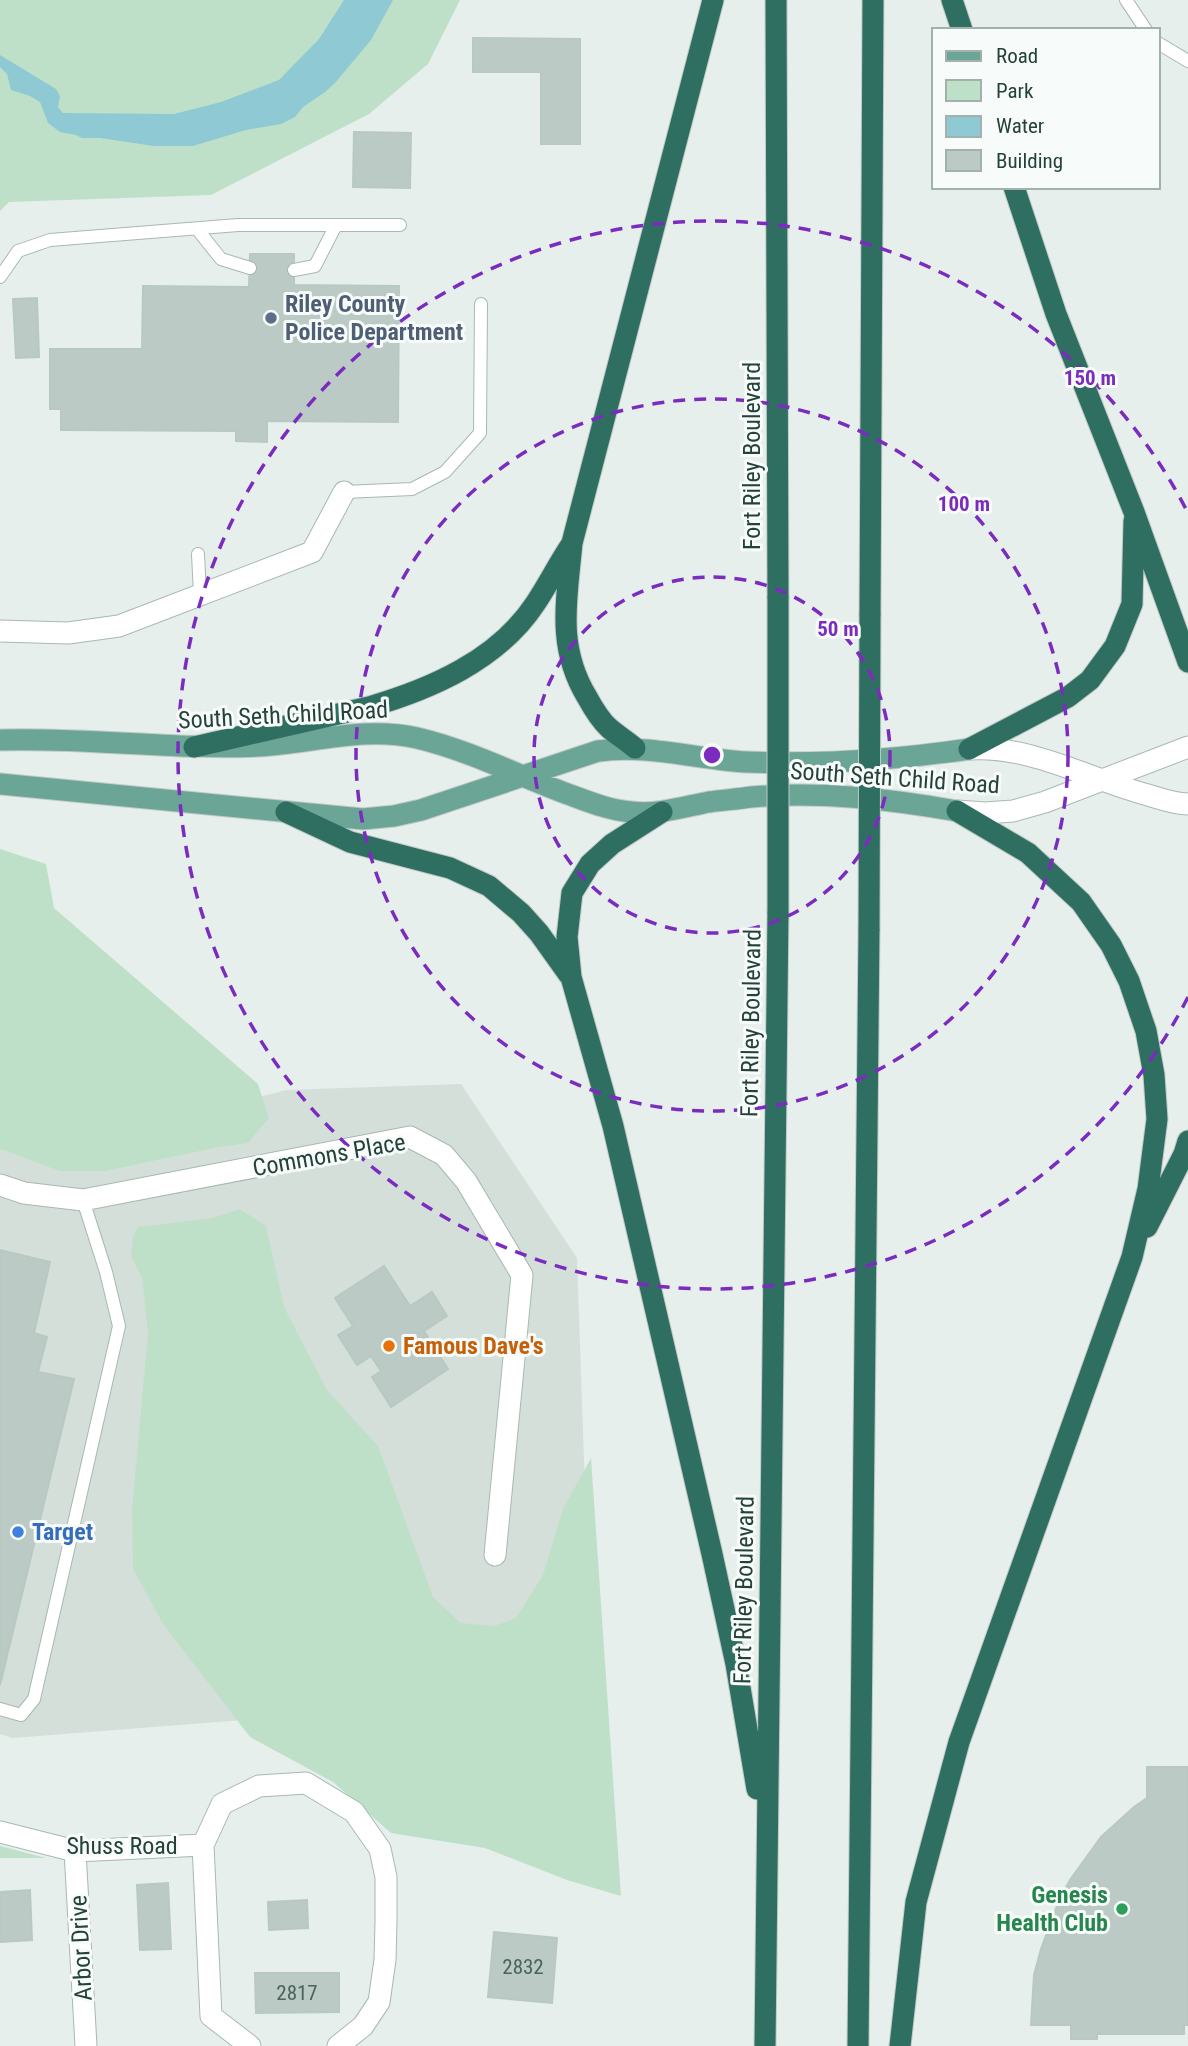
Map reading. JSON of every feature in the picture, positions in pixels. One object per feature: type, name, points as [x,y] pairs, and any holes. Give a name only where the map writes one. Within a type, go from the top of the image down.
[{"type":"highway","points":[[635,748],[608,727],[577,682],[566,646],[572,543],[713,0]]},
{"type":"highway","name":"Fort Riley Boulevard","points":[[765,2046],[778,912],[776,0]]},
{"type":"highway","points":[[858,2046],[869,929],[873,0]]},
{"type":"highway","points":[[952,0],[961,28]]},
{"type":"highway","points":[[1015,189],[1056,314],[1134,512],[1188,662]]},
{"type":"highway","points":[[969,749],[1068,697],[1090,680],[1115,646],[1132,604],[1134,512]]},
{"type":"highway","points":[[194,747],[369,707],[446,679],[493,649],[517,626],[535,604],[572,543]]},
{"type":"highway","points":[[286,811],[350,842],[429,861],[489,886],[540,933],[571,977]]},
{"type":"highway","points":[[900,2046],[916,1902],[959,1742],[1132,1257],[1148,1189],[1157,1119],[1154,1075],[1148,1042],[1129,981],[1111,945],[1081,902],[1028,853],[957,811]]},
{"type":"highway","points":[[662,812],[604,850],[590,864],[572,893],[567,937],[571,977],[613,1126],[712,1554],[736,1664],[766,1843]]},
{"type":"highway","points":[[1132,1257],[1188,1141]]},
{"type":"main road","name":"South Seth Child Road","points":[[0,740],[194,747],[260,746],[367,733],[392,734],[453,749],[604,808],[632,813],[662,812],[755,797],[845,796],[895,800],[957,811]]},
{"type":"main road","name":"South Seth Child Road","points":[[0,784],[363,819],[421,810],[598,751],[635,748],[745,762],[800,762],[910,757],[969,749]]},
{"type":"street","points":[[0,631],[68,633],[119,626],[312,552],[344,492]]},
{"type":"street","name":"South Seth Child Road","points":[[957,811],[1013,811],[1045,802],[1188,747]]},
{"type":"street","name":"South Seth Child Road","points":[[969,749],[987,748],[1015,752],[1178,804],[1188,804]]},
{"type":"street","name":"Commons Place","points":[[0,1185],[24,1193],[83,1200],[410,1137],[443,1155],[466,1181],[523,1275],[495,1555]]},
{"type":"street","points":[[250,2046],[211,2016],[203,1845],[222,1804],[259,1786],[306,1783],[354,1812],[380,1849],[386,1877],[385,1960],[379,2002],[363,2026],[338,2046]]},
{"type":"street","name":"Shuss Road","points":[[0,1832],[75,1851],[203,1845]]},
{"type":"street","name":"Arbor Drive","points":[[75,1851],[86,2046]]},
{"type":"lane","points":[[1126,0],[1145,28]]},
{"type":"lane","points":[[1160,44],[1188,61]]},
{"type":"lane","points":[[0,277],[18,251],[50,240],[238,225],[400,225]]},
{"type":"lane","points":[[294,270],[315,266],[337,225]]},
{"type":"lane","points":[[197,229],[221,259],[250,268]]},
{"type":"lane","points":[[344,492],[412,489],[446,472],[480,433],[481,304]]},
{"type":"lane","points":[[198,554],[200,595]]},
{"type":"lane","points":[[0,1710],[21,1715],[34,1699],[119,1326],[106,1272],[83,1200]]},
{"type":"shaded area","points":[[461,1084],[577,1258],[592,1693],[13,1738],[0,1734],[0,1121],[79,1145],[286,1090]]},
{"type":"green space","points":[[0,0],[460,0],[428,64],[369,114],[211,195],[9,202],[0,211]]},
{"type":"green space","points":[[0,849],[46,864],[54,908],[258,1084],[269,1118],[248,1143],[105,1171],[60,1171],[0,1149]]},
{"type":"green space","points":[[240,1209],[266,1226],[284,1307],[327,1390],[378,1446],[433,1597],[461,1623],[494,1626],[516,1618],[543,1575],[563,1509],[591,1458],[621,1896],[567,1880],[485,1848],[391,1833],[333,1782],[250,1737],[163,1624],[133,1569],[132,1510],[148,1332],[142,1278],[131,1256],[133,1237],[138,1227],[212,1218]]},
{"type":"green space","points":[[0,1846],[46,1858],[0,1858]]},
{"type":"water","points":[[344,0],[393,0],[371,40],[335,83],[303,107],[295,117],[281,124],[246,130],[193,146],[154,146],[82,138],[60,132],[48,123],[40,102],[11,90],[7,74],[0,67],[0,55],[56,89],[60,96],[58,107],[63,113],[174,114],[221,102],[279,80],[319,39]]},
{"type":"building","points":[[473,38],[580,39],[580,144],[541,144],[541,72],[473,72]]},
{"type":"building","points":[[354,132],[411,133],[410,188],[353,187]]},
{"type":"building","name":"Riley County Police Department","points":[[250,254],[294,254],[294,285],[399,286],[398,422],[267,421],[267,442],[236,441],[236,431],[61,430],[61,409],[50,409],[50,349],[142,349],[143,286],[249,287]]},
{"type":"building","points":[[37,298],[39,357],[16,358],[13,299]]},
{"type":"building","name":"Target","points":[[0,1250],[50,1262],[34,1333],[47,1337],[38,1372],[74,1379],[0,1685]]},
{"type":"building","name":"Famous Dave's","points":[[384,1266],[410,1306],[432,1292],[447,1316],[424,1331],[448,1369],[391,1407],[372,1377],[381,1371],[371,1356],[357,1365],[338,1335],[353,1326],[335,1298]]},
{"type":"building","name":"Genesis Health Club","points":[[1147,1767],[1188,1767],[1188,2025],[1184,2025],[1184,2034],[1097,2034],[1097,2039],[1071,2039],[1071,2025],[1031,2025],[1034,1975],[1060,1898],[1101,1837],[1147,1798]]},
{"type":"building","points":[[168,1883],[171,1949],[140,1950],[137,1885]]},
{"type":"building","points":[[30,1890],[32,1940],[0,1942],[0,1892]]},
{"type":"building","points":[[307,1900],[308,1928],[269,1930],[268,1902]]},
{"type":"building","points":[[494,1932],[557,1938],[552,2003],[488,1997]]},
{"type":"building","points":[[255,1973],[339,1973],[339,2012],[256,2013]]},
{"type":"place","name":"Riley County Police Department","points":[[271,318]]},
{"type":"place","name":"Famous Dave's","points":[[389,1346]]},
{"type":"place","name":"Target","points":[[18,1532]]},
{"type":"place","name":"Genesis Health Club","points":[[1122,1909]]}]
